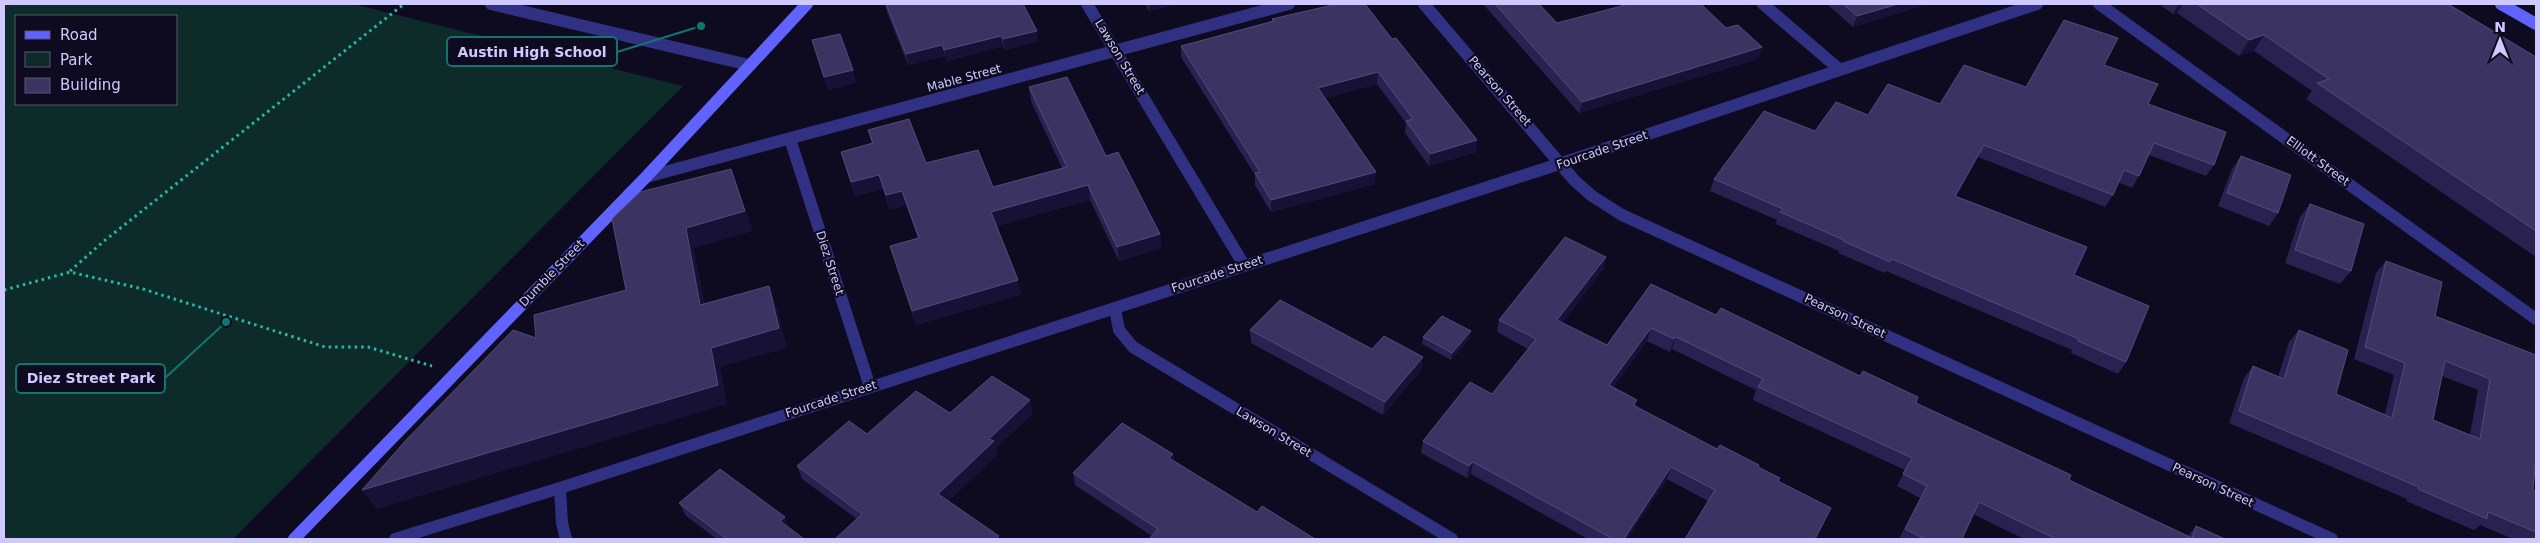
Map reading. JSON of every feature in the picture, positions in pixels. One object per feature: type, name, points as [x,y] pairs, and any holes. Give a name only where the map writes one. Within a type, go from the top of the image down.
[{"type":"street","points":[[491,4],[749,65]]},
{"type":"street","name":"Dumble Street","points":[[294,539],[646,177],[807,4]]},
{"type":"street","name":"Lawson Street","points":[[1087,4],[1244,265]]},
{"type":"street","name":"Mable Street","points":[[646,177],[1289,4]]},
{"type":"street","name":"Pearson Street","points":[[1424,4],[1592,196],[1622,214],[2332,539]]},
{"type":"street","points":[[1762,4],[1839,69]]},
{"type":"street","name":"Fourcade Street","points":[[395,539],[560,488],[1562,163],[2036,4]]},
{"type":"street","name":"Elliott Street","points":[[2100,4],[2536,319]]},
{"type":"street","points":[[2501,4],[2536,24]]},
{"type":"street","name":"Diez Street","points":[[790,139],[870,386]]},
{"type":"street","name":"Lawson Street","points":[[1115,308],[1119,330],[1133,347],[1452,539]]},
{"type":"street","points":[[560,488],[562,523],[566,539]]},
{"type":"path","points":[[4,290],[70,272],[104,241],[404,4]]},
{"type":"path","points":[[70,272],[143,289],[325,347],[368,347],[455,373]]},
{"type":"green space","points":[[4,4],[353,4],[683,86],[233,539],[4,539]]},
{"type":"building","points":[[886,4],[1023,4],[1037,31],[1003,39],[1001,36],[944,50],[942,45],[906,54]]},
{"type":"building","points":[[1337,4],[1365,4],[1392,39],[1396,38],[1477,140],[1430,154],[1406,121],[1413,119],[1378,72],[1318,88],[1376,172],[1271,200],[1255,173],[1260,172],[1181,46],[1274,21],[1272,19]]},
{"type":"building","points":[[1495,4],[1539,4],[1557,23],[1629,4],[1701,4],[1726,28],[1738,25],[1762,47],[1582,102]]},
{"type":"building","points":[[1843,4],[1898,4],[1857,16]]},
{"type":"building","points":[[2197,4],[2448,4],[2536,57],[2536,231],[2317,83],[2329,79],[2264,35],[2249,40]]},
{"type":"building","points":[[2064,20],[2118,38],[2104,65],[2158,84],[2148,104],[2226,132],[2214,165],[2154,143],[2139,176],[2124,170],[2113,195],[1984,145],[1955,196],[2087,247],[2074,275],[2149,306],[2126,362],[2078,341],[2079,339],[1892,259],[1890,262],[1780,212],[1783,209],[1714,179],[1764,111],[1815,131],[1836,102],[1868,115],[1888,84],[1940,104],[1964,65],[2026,87]]},
{"type":"building","points":[[840,34],[853,70],[824,77],[812,40]]},
{"type":"building","points":[[1067,77],[1106,156],[1118,152],[1160,234],[1117,247],[1088,185],[991,212],[1018,280],[912,311],[890,246],[919,238],[902,191],[886,195],[879,175],[851,182],[841,152],[873,143],[868,130],[909,119],[926,163],[978,150],[993,187],[1067,167],[1029,87]]},
{"type":"building","points":[[2241,156],[2291,175],[2278,213],[2227,193]]},
{"type":"building","points":[[731,169],[745,211],[686,228],[700,305],[769,286],[779,328],[711,348],[718,385],[362,490],[407,439],[513,330],[536,338],[534,315],[626,290],[612,219],[640,192]]},
{"type":"building","points":[[2310,204],[2364,224],[2351,271],[2295,250]]},
{"type":"building","points":[[1565,237],[1606,257],[1557,320],[1607,345],[1651,284],[1716,315],[1721,308],[1860,376],[1863,371],[1918,397],[1916,403],[2071,475],[2069,480],[2192,538],[2196,526],[2225,539],[2056,539],[1979,502],[1962,539],[1923,539],[1905,529],[1927,486],[1903,474],[1912,458],[1758,387],[1763,379],[1676,337],[1674,339],[1651,328],[1609,385],[1637,400],[1633,405],[1717,449],[1720,445],[1759,465],[1758,467],[1780,478],[1778,481],[1831,508],[1815,539],[1685,539],[1715,490],[1671,467],[1624,539],[1613,539],[1473,462],[1469,466],[1423,441],[1470,382],[1492,394],[1536,339],[1499,320]]},
{"type":"building","points":[[2386,261],[2442,282],[2435,316],[2536,355],[2536,457],[2533,490],[2536,492],[2536,532],[2488,512],[2487,519],[2418,489],[2419,487],[2239,411],[2253,366],[2284,379],[2299,330],[2348,350],[2336,394],[2392,418],[2405,363],[2365,347]],"holes":[[[2445,361],[2490,379],[2480,439],[2433,420]]]},
{"type":"building","points":[[1280,300],[1372,349],[1384,336],[1423,357],[1385,402],[1250,330]]},
{"type":"building","points":[[1442,316],[1471,331],[1452,353],[1423,337]]},
{"type":"building","points":[[992,376],[1030,400],[989,439],[994,441],[938,494],[999,536],[996,539],[835,539],[862,514],[797,466],[849,421],[867,434],[916,391],[950,413]]},
{"type":"building","points":[[1122,423],[1173,454],[1169,458],[1257,512],[1262,506],[1315,539],[1149,539],[1158,529],[1073,473]]},
{"type":"building","points":[[720,469],[785,517],[780,521],[804,539],[727,539],[679,503]]},
{"type":"place","name":"Austin High School","points":[[701,26]]},
{"type":"place","name":"Diez Street Park","points":[[226,322]]}]
